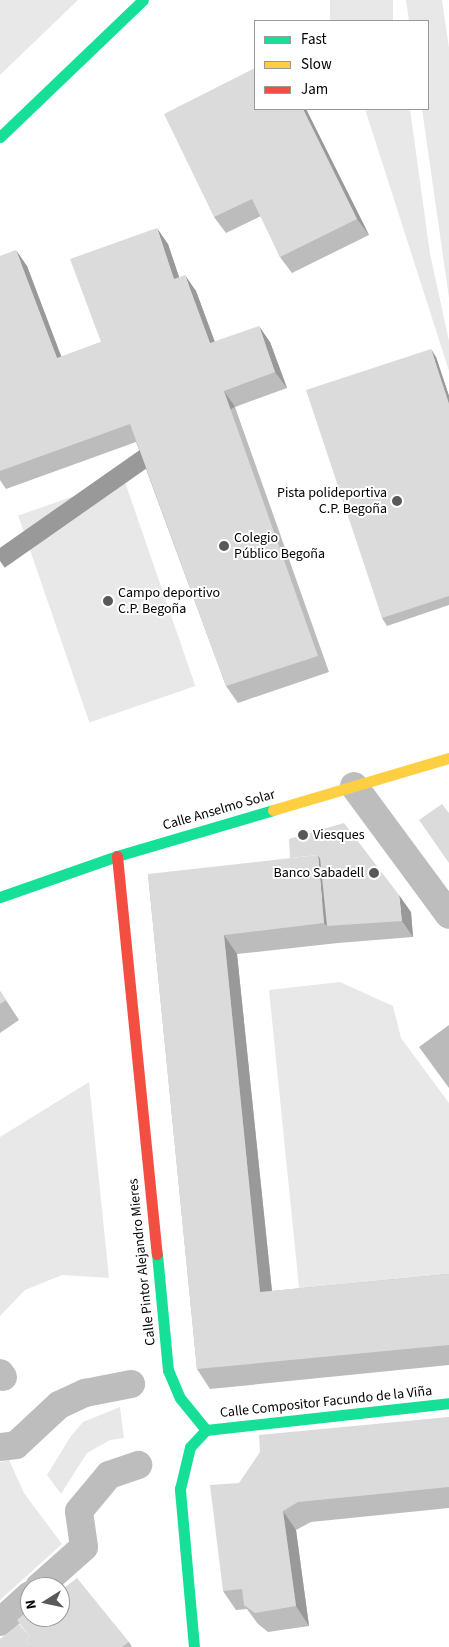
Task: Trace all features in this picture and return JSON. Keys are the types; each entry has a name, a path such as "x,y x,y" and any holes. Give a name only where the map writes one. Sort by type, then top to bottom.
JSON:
{"street":[{"path":"0,137 143,0"},
{"name":"Calle Anselmo Solar","path":"0,898 117,856 449,758"},
{"path":"354,786 449,915"},
{"name":"Calle Pintor Alejandro Mieres","path":"117,856 168,1370 180,1398 206,1430"},
{"path":"0,1447 16,1445 58,1405 84,1393 131,1384"},
{"name":"Calle Compositor Facundo de la Viña","path":"206,1430 449,1403"},
{"path":"194,1647 180,1489 190,1447 206,1430"},
{"path":"50,1577 84,1547 79,1511 109,1475 138,1465"},
{"path":"0,1622 20,1604"}],"shaded area":[{"path":"0,0 78,0 0,75"},
{"path":"330,0 393,0 393,20 330,20"},
{"path":"406,0 442,0 449,48 449,298 422,110 429,110 429,20 409,20"},
{"path":"365,110 410,110 430,254 449,341 449,371"},
{"name":"Campo deportivo C.P. Begoña","path":"124,479 195,686 89,723 18,515"},
{"path":"340,982 393,1006 401,1038 449,1103 449,1281 300,1297 269,990"},
{"path":"449,1025 449,1088 419,1047"},
{"path":"89,1082 109,1278 62,1275 25,1290 0,1316 0,1137"},
{"path":"120,1407 124,1438 110,1440 87,1453 61,1494 47,1475 71,1436 83,1422"},
{"path":"9,1460 24,1493 62,1544 25,1577 20,1577 20,1582 0,1600 0,1462"}],"building":[{"path":"254,69 254,110 303,110 357,219 280,257 252,199 214,217 164,114"},
{"path":"157,228 174,279 185,275 210,343 259,326 275,372 224,391 318,656 226,686 130,424 0,471 0,256 16,250 57,358 101,342 70,259"},
{"name":"Pista polideportiva C.P. Begoña","path":"431,349 449,404 449,596 382,618 306,390"},
{"path":"442,804 449,813 449,863 419,820"},
{"path":"344,823 399,895 402,921 327,926 320,858 318,855 290,858 289,839"},
{"path":"318,855 324,923 224,935 260,1292 449,1274 449,1345 197,1369 148,874"},
{"path":"0,992 6,1000 0,1004"},
{"path":"449,1417 449,1487 298,1502 283,1511 296,1606 255,1613 244,1605 242,1589 223,1591 210,1485 239,1483 260,1452 259,1435"},
{"path":"77,1578 129,1642 122,1647 31,1647 26,1640 30,1637 22,1627 70,1627 70,1583"},
{"path":"19,1624 30,1637 26,1640 31,1647 0,1647 0,1639"}],"traffic: fast":[{"path":"0,137 143,0"},
{"path":"0,897 117,856 273,810"},
{"path":"157,1254 168,1370 180,1398 206,1430"},
{"path":"206,1430 449,1403"},
{"path":"194,1647 180,1489 190,1447 206,1430"}],"traffic: slow":[{"path":"273,810 449,758"}],"traffic: jam":[{"path":"117,856 157,1254"}],"place":[{"name":"Pista polideportiva C.P. Begoña","path":"397,501"},
{"name":"Colegio Público Begoña","path":"224,546"},
{"name":"Campo deportivo C.P. Begoña","path":"108,601"},
{"name":"Viesques","path":"303,835"},
{"name":"Banco Sabadell","path":"374,873"}]}
